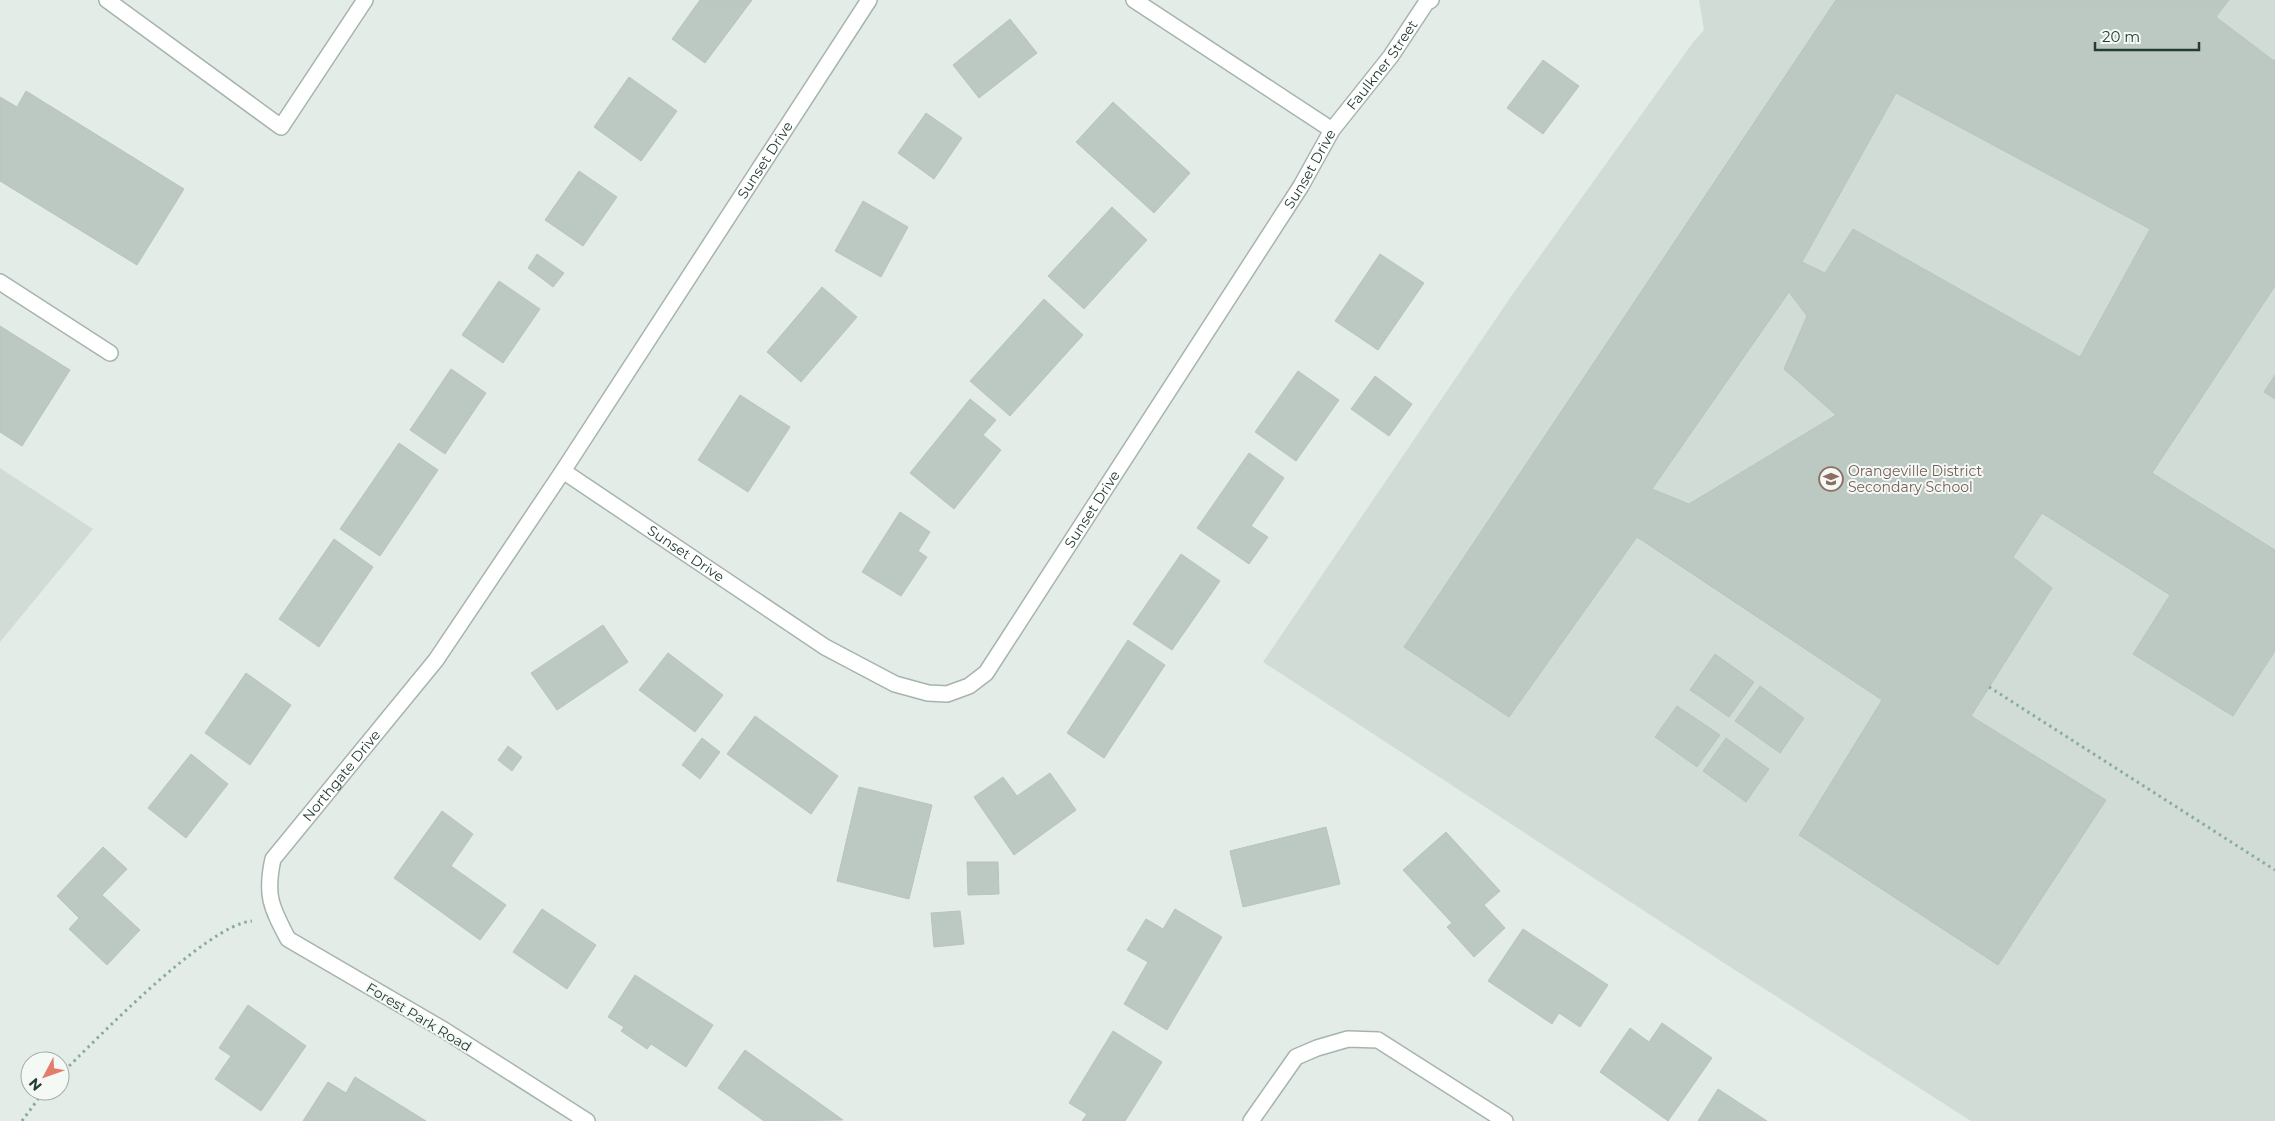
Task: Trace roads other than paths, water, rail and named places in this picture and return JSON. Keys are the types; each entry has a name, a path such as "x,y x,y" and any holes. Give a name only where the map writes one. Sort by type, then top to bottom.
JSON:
{"street":[{"path":"107,0 281,127 365,0"},
{"name":"Sunset Drive","path":"436,660 563,471 869,0"},
{"name":"Sunset Drive","path":"563,471 825,647 895,684 928,693 947,694 969,686 986,673 1300,186 1332,130 1134,0"},
{"name":"Faulkner Street","path":"1332,130 1391,56 1426,3 1431,0"},
{"path":"0,282 110,354"},
{"name":"Northgate Drive","path":"270,898 268,882 273,859 436,660"},
{"name":"Forest Park Road","path":"270,898 277,918 288,939 444,1030 587,1121"},
{"path":"1251,1121 1296,1058 1317,1048 1348,1039 1378,1040 1505,1121"}],"place":[{"name":"Orangeville District Secondary School","path":"1831,479"}]}
